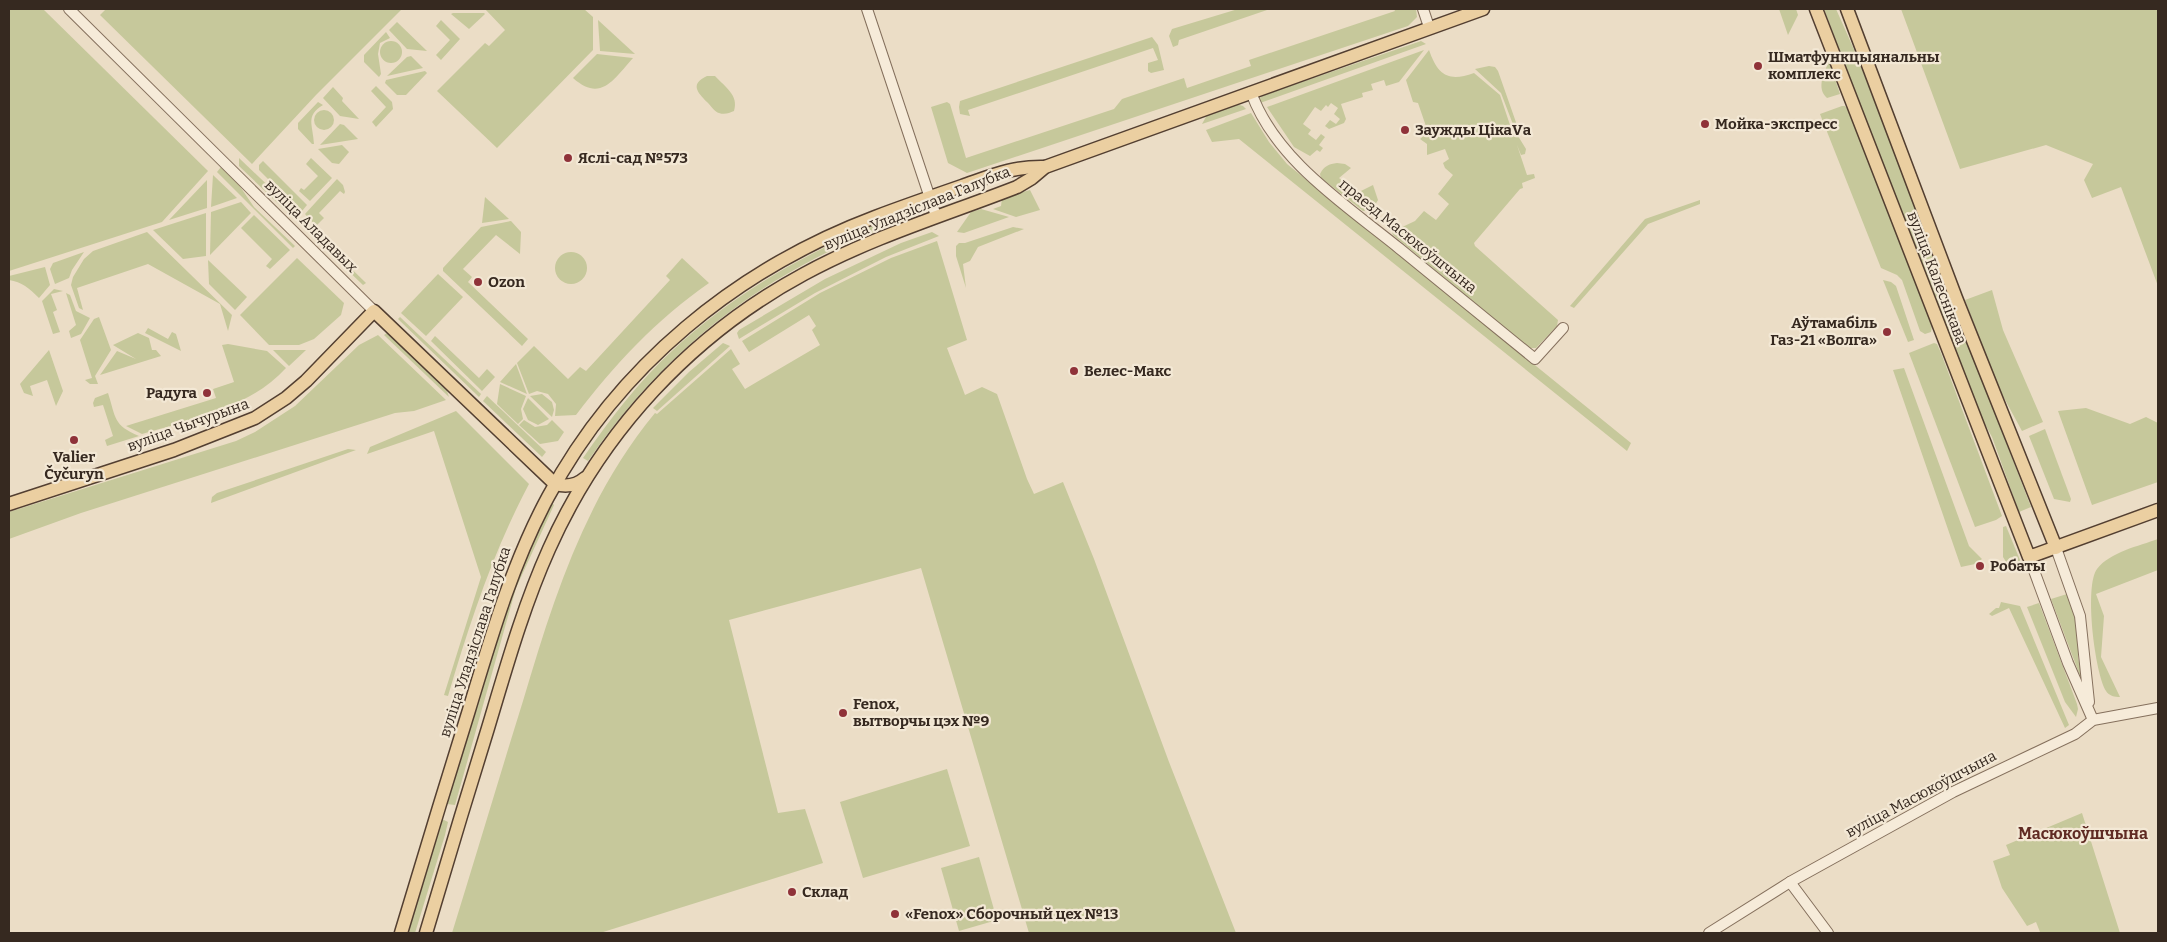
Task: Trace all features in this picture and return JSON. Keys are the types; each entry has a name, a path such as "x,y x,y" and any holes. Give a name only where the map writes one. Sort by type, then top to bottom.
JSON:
{"main road":[{"name":"вуліца Уладзіслава Галубка","path":"426,933 514,643 541,568 569,508 587,476 620,429 678,365 724,326 803,274 852,250 936,216 1016,187 1046,167 1483,9"},
{"name":"вуліца Калеснікава","path":"1816,9 1941,336 2029,557"},
{"name":"вуліца Калеснікава","path":"1848,9 1960,307 2056,548"},
{"name":"вуліца Уладзіслава Галубка","path":"401,933 491,635 509,582 528,537 569,462 605,412 635,375 668,342 710,307 750,280 804,248 851,226 1011,168 1046,167"},
{"name":"вуліца Аладавых","path":"374,311 539,467 559,483"},
{"name":"вуліца Чычурына","path":"9,504 174,450 255,418 286,398 306,381 374,311"},
{"path":"539,467 555,468 569,462"},
{"path":"559,483 580,483 587,476"},
{"path":"559,483 569,500 569,508"},
{"path":"2029,557 2158,510"}],"street":[{"name":"вуліца Аладавых","path":"69,9 374,311"},
{"path":"867,9 936,216"},
{"path":"1424,9 1430,27"},
{"name":"праезд Масюкоўшчына","path":"1251,92 1260,114 1271,132 1306,171 1535,359 1563,328"},
{"name":"вуліца Калеснікава","path":"2056,548 2080,616 2092,715"},
{"name":"вуліца Калеснікава","path":"2029,557 2068,663 2092,715"},
{"name":"вуліца Масюкоўшчына","path":"1709,933 1790,882 1953,792 2074,734 2092,715 2158,708"},
{"path":"1790,882 1828,933"}],"green space":[{"path":"9,9 43,9 208,171 162,222 9,271"},
{"path":"106,9 402,9 316,95 252,164 100,15"},
{"path":"485,9 584,9 593,17 593,50 497,148 437,91 485,43 489,46 505,30"},
{"path":"1238,9 1270,9 1179,40 1178,45 1173,47 1169,36 1172,29"},
{"path":"1394,9 1416,9 1417,17 1408,26 967,173 948,163 931,107 947,102 950,104 966,158 1114,109 1122,99 1184,78 1187,88 1251,66 1249,60 1395,11"},
{"path":"1779,9 1796,9 1798,15 1788,35"},
{"path":"1824,9 1836,9 1856,54 2031,507 2019,512 1992,437 1973,402"},
{"path":"1901,9 2158,9 2158,286 2121,187 2092,198 2084,180 2093,164 2046,145 1960,169"},
{"path":"451,14 485,14 469,29"},
{"path":"441,20 460,39 441,60 436,55 450,40 436,26"},
{"path":"598,20 635,54 600,51"},
{"path":"397,22 427,51 407,49 389,30"},
{"path":"386,32 390,38 380,43 378,54 381,74 379,77 364,62 364,55"},
{"path":"1152,37 1158,45 1164,70 1151,73 1148,71 1148,63 1158,60 1153,48 968,110 970,116 960,114 960,101"},
{"path":"391,41 399,44 402,52 399,60 391,63 383,60 380,52 383,44"},
{"path":"1421,41 1426,44 1260,103 1260,98 1264,95"},
{"path":"1424,50 1399,82 1386,86 1384,80 1371,84 1373,90 1362,93 1363,97 1341,104 1346,119 1344,123 1329,129 1325,126 1330,120 1336,124 1340,119 1334,114 1338,108 1331,103 1328,107 1326,105 1321,111 1315,107 1303,124 1311,130 1308,134 1316,140 1321,134 1325,137 1319,145 1323,148 1320,152 1317,150 1310,156 1294,147 1267,107"},
{"path":"1429,50 1436,66 1446,75 1458,77 1474,73 1500,95 1514,137 1518,136 1526,149 1525,154 1521,155 1517,145 1527,175 1534,174 1535,178 1522,183 1523,188 1520,189 1474,243 1475,246 1558,320 1557,326 1536,348 1529,348 1393,235 1392,232 1395,228 1398,229 1415,221 1424,211 1436,220 1449,204 1438,194 1453,175 1445,168 1443,163 1449,159 1445,149 1427,155 1427,144 1420,139 1428,132 1418,103 1413,102 1406,80"},
{"path":"597,54 633,58 613,80 599,88 592,88 583,85 573,78"},
{"path":"411,56 423,68 387,76 407,57"},
{"path":"1829,61 1840,94 1827,98 1821,85"},
{"path":"1489,66 1495,67 1498,71 1518,128 1514,127 1501,93 1475,69"},
{"path":"425,71 427,73 406,95 397,95 385,83 386,80"},
{"path":"707,76 715,76 730,92 735,100 734,111 721,114 713,109 700,95 697,88 698,82"},
{"path":"376,86 392,102 393,109 376,127 372,122 386,107 371,91"},
{"path":"333,87 343,98 342,101 359,119 340,116 323,98"},
{"path":"318,102 323,105 317,109 312,117 314,144 312,144 298,129 298,123"},
{"path":"1236,104 1246,109 1202,124 1207,115"},
{"path":"1845,106 1851,114 1932,326 1931,332 1925,334 1920,331 1902,280 1897,275 1881,268 1820,114"},
{"path":"324,110 331,113 334,120 331,127 324,130 317,127 314,120 317,113"},
{"path":"1251,113 1269,142 1287,164 1631,443 1627,451 1239,139 1212,142 1206,130"},
{"path":"340,124 344,125 358,139 320,145"},
{"path":"342,145 349,152 339,164 332,163 318,149"},
{"path":"239,158 298,214 293,218 239,166"},
{"path":"311,158 332,178 310,201 299,191 301,188 304,190 318,176 306,164"},
{"path":"263,161 307,205 302,211 259,170 259,165"},
{"path":"1337,163 1345,164 1351,168 1339,178 1357,193 1373,185 1378,200 1372,210 1363,211 1321,178 1320,174 1325,167"},
{"path":"221,167 239,185 254,207 295,246 293,248 217,172"},
{"path":"213,175 237,198 211,207"},
{"path":"337,179 343,185 345,192 344,194 340,191 319,213 324,218 316,226 305,214"},
{"path":"207,180 207,208 169,220"},
{"path":"1030,190 1040,210 1016,217 993,209 1001,206 1002,198"},
{"path":"485,197 509,219 482,223"},
{"path":"1700,200 1700,204 1648,224 1574,308 1570,306 1645,219"},
{"path":"241,202 251,213 210,255 211,212"},
{"path":"981,209 1009,217 964,233 957,232 971,212"},
{"path":"917,210 921,212 912,218 836,248 780,278 747,299 688,346 661,372 611,429 588,461 583,458 614,415 648,375 699,327 727,306 787,267 819,250 851,235"},
{"path":"206,213 206,256 183,259 153,230"},
{"path":"254,215 290,250 270,269 266,266 272,259 241,228"},
{"path":"511,221 521,232 520,254 496,235 463,269 472,277 468,282 528,339 522,346 443,271 443,268 481,227"},
{"path":"1013,227 1024,229 978,247 970,261 963,264 966,288 956,256 956,246 959,243 965,243"},
{"path":"147,232 232,315 228,331 220,304 148,264 77,288 83,310 79,308 71,285 73,277 84,259 93,251"},
{"path":"932,232 939,236 886,257 815,293 739,339 737,333 739,330 825,279 901,243"},
{"path":"319,237 366,283 363,285 316,240"},
{"path":"937,241 967,340 947,348 965,395 982,387 997,394 1034,494 1063,482 1236,933 1029,933 921,568 729,620 778,813 805,809 823,863 600,933 452,933 535,662 560,587 574,550 591,514 609,479 631,446 655,413 657,414 731,349 740,364 732,369 745,389 820,345 812,330 816,326 809,315 749,352 742,341 820,293 891,258"},
{"path":"84,252 69,278 55,284 50,269 53,263"},
{"path":"571,252 582,257 587,268 582,279 571,284 560,279 555,268 560,257"},
{"path":"297,258 344,303 341,315 314,339 299,345 269,345 240,315"},
{"path":"682,258 709,283 671,312 637,344 576,415 555,416 556,404 548,394 537,391 529,394 517,363 534,346 568,379 580,367 586,371 670,280 666,276"},
{"path":"208,260 247,297 235,310 209,284"},
{"path":"45,267 50,285 39,298 25,286 9,280 9,276"},
{"path":"438,274 463,297 426,336 401,313"},
{"path":"1883,280 1891,282 1896,286 1914,340 1908,342"},
{"path":"54,289 63,291 51,294 57,310 53,312 60,332 53,334 42,301"},
{"path":"1992,290 2003,330 2043,422 2022,431 1997,385 1965,300"},
{"path":"66,293 70,295 76,311 90,318 81,334 71,338 69,331 76,325"},
{"path":"99,317 111,350 95,376 98,384 90,384 85,380 92,378 80,340 94,319"},
{"path":"400,317 481,394 479,397 398,319"},
{"path":"148,328 168,339 172,332 176,334 181,351 145,333"},
{"path":"138,333 149,338 152,350 156,350 161,356 100,375 117,351 136,359 113,345"},
{"path":"387,333 447,391 449,397 384,335"},
{"path":"378,335 446,400 414,411 395,413 81,513 9,539 9,512 236,441 255,432 295,406 359,345"},
{"path":"435,336 479,378 487,369 495,377 482,391 431,341"},
{"path":"723,343 730,346 657,411 653,408 689,372"},
{"path":"1934,343 1937,344 1941,353 2002,516 1975,527 1909,353"},
{"path":"228,344 267,351 286,368 256,393 200,417 142,434 126,426 216,398 213,389 234,382 222,345"},
{"path":"49,350 63,391 56,406 47,380 30,386 33,396 24,393 20,384"},
{"path":"273,350 306,350 289,366"},
{"path":"516,364 527,394 500,382"},
{"path":"1904,368 1969,546 1982,559 1975,564 1961,567 1893,370"},
{"path":"500,384 526,396 521,409 523,419 518,424 497,404"},
{"path":"108,393 117,420 124,428 139,436 107,446 105,440 113,436 103,405 94,407 93,403 95,398"},
{"path":"542,394 552,402 554,410 552,417 530,396"},
{"path":"487,396 546,452 542,457 483,401"},
{"path":"528,398 549,419 538,425 528,420 523,409"},
{"path":"2086,408 2130,424 2146,417 2158,423 2158,482 2092,505 2058,411"},
{"path":"456,411 529,484 493,561 448,696 444,695 481,577 434,431 367,454 370,447"},
{"path":"524,420 535,427 547,425 552,420 564,432 558,441 540,444 519,425"},
{"path":"2045,429 2071,499 2070,502 2054,499 2029,436"},
{"path":"348,449 356,450 211,503 212,497 217,493"},
{"path":"552,503 554,505 516,588 455,805 447,804 506,613 535,539"},
{"path":"2006,526 2020,560 2020,565 2013,573 2003,557 2003,527"},
{"path":"2158,539 2158,570 2096,594 2104,616 2101,657 2120,697 2112,696 2106,691 2102,681 2095,649 2091,610 2093,578 2097,569 2109,558 2125,550"},
{"path":"2067,594 2078,626 2078,658 2085,689 2051,599"},
{"path":"2001,602 2020,606 2069,725 2065,728 2009,608 1992,616 1989,614 1996,608 1999,608"},
{"path":"2039,603 2077,704 2076,717 2065,702 2027,607"},
{"path":"947,769 970,846 863,878 840,802"},
{"path":"2082,813 2120,933 2038,933 2040,932 2036,922 2027,926 2002,888 1993,861 2010,855 2006,845"},
{"path":"442,819 448,822 445,835 415,933 408,933"},
{"path":"979,857 997,920 959,931 941,868"}],"place":[{"name":"Шматфункцыянальны комплекс","path":"1758,66"},
{"name":"Мойка-экспресс","path":"1705,124"},
{"name":"Заужды ЦікаVа","path":"1405,130"},
{"name":"Яслі-сад №573","path":"568,158"},
{"name":"Ozon","path":"478,282"},
{"name":"Аўтамабіль Газ-21 «Волга»","path":"1887,332"},
{"name":"Велес-Макс","path":"1074,371"},
{"name":"Радуга","path":"207,393"},
{"name":"Valier Čyčuryn","path":"74,440"},
{"name":"Робаты","path":"1980,566"},
{"name":"Fenox, вытворчы цэх №9","path":"843,713"},
{"name":"Склад","path":"792,892"},
{"name":"«Fenox» Сборочный цех №13","path":"895,914"}],"district":[{"name":"Масюкоўшчына","path":"2083,833"}]}
